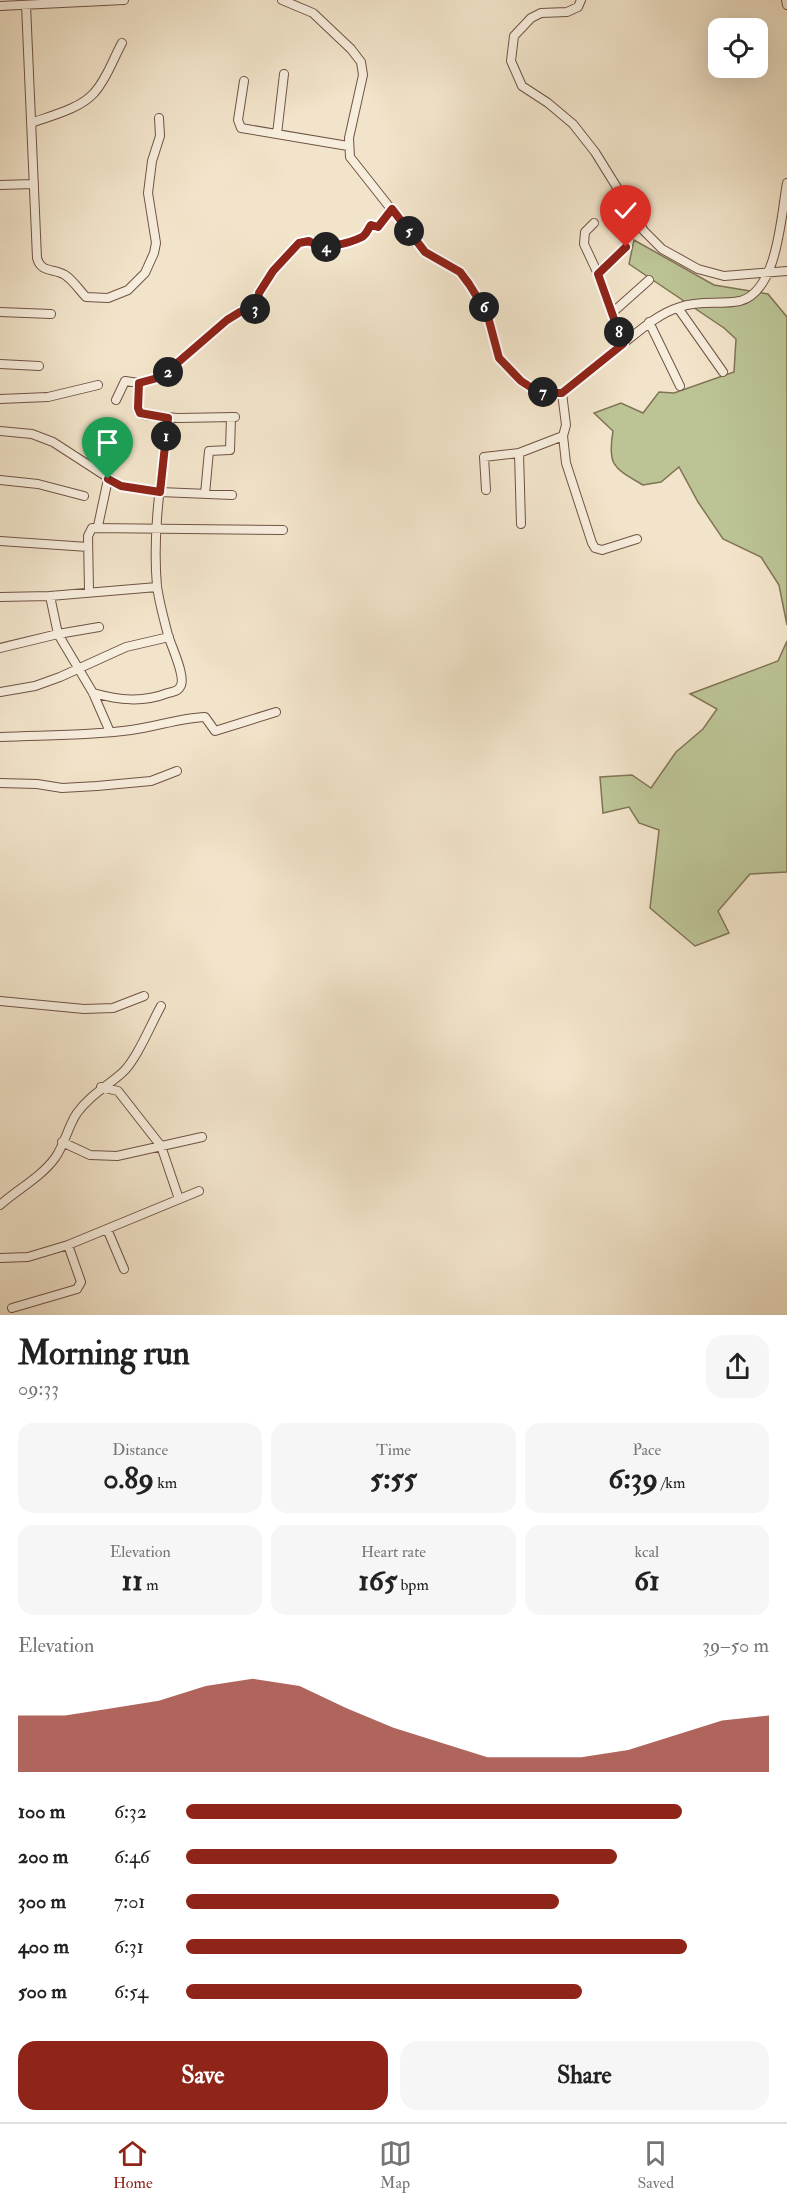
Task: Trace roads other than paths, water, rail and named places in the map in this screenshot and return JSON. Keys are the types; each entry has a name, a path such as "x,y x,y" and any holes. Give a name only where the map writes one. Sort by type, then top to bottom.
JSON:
{"street":[{"path":"0,6 124,0"},
{"path":"282,0 313,13 351,49 361,62 363,75 348,146 350,157 425,252 460,272 487,313 499,358 521,381 535,390 562,393 649,322 678,308 707,302 741,301 747,297 762,284 776,249 787,183"},
{"path":"581,0 578,7 567,12 541,14 531,18 514,36 511,61 522,86 548,103 573,124 596,152 644,231 662,249 698,269 724,276 787,271"},
{"path":"786,0 787,5"},
{"path":"26,5 37,258 39,265 44,269 65,275 86,297 108,298 128,290 145,273 154,254 156,243 148,193 152,161 159,145 159,118"},
{"path":"31,123 78,105 94,94 104,80 122,44"},
{"path":"277,134 284,74"},
{"path":"244,81 239,126 241,128 348,146"},
{"path":"0,185 34,184"},
{"path":"116,400 122,383 129,381 139,383 161,377 227,320 240,312 257,308 259,293 273,271 299,243 309,241 315,245 327,247 363,236 371,225 378,227 392,209"},
{"path":"594,223 585,232 583,239 623,344"},
{"path":"598,274 626,247"},
{"path":"612,313 650,280"},
{"path":"678,308 723,372"},
{"path":"0,312 51,314"},
{"path":"649,322 680,387"},
{"path":"0,364 39,366"},
{"path":"139,383 138,408 140,413 168,418 233,417 230,450 209,451 205,494"},
{"path":"0,399 48,398 98,385"},
{"path":"562,393 566,425 563,436 572,484 595,548 602,550 637,539"},
{"path":"93,693 134,701 158,697 178,689 182,681 157,587 157,529 168,418"},
{"path":"0,431 32,435 53,442 121,486 160,492 232,495"},
{"path":"486,490 484,457 519,453 563,436"},
{"path":"519,453 521,524"},
{"path":"98,526 108,479"},
{"path":"0,480 38,484 84,496"},
{"path":"89,591 88,532 98,526 283,530"},
{"path":"0,541 88,547"},
{"path":"0,597 50,596 157,587"},
{"path":"50,596 58,634 93,693 110,732"},
{"path":"0,648 99,627"},
{"path":"0,692 35,686 78,670 126,647 169,637"},
{"path":"0,737 75,736 132,730 186,718 205,717 215,731 276,712"},
{"path":"0,783 37,784 62,788 97,786 151,781 177,771"},
{"path":"0,1001 84,1010 113,1008 144,996"},
{"path":"0,1205 37,1176 56,1157 78,1112 101,1087 123,1072 138,1051 161,1006"},
{"path":"101,1087 118,1091 161,1146 179,1199"},
{"path":"62,1142 90,1155 117,1156 202,1137"},
{"path":"0,1258 28,1257 68,1245 199,1191"},
{"path":"106,1230 124,1269"},
{"path":"12,1308 78,1289 81,1282 68,1245"}]}
